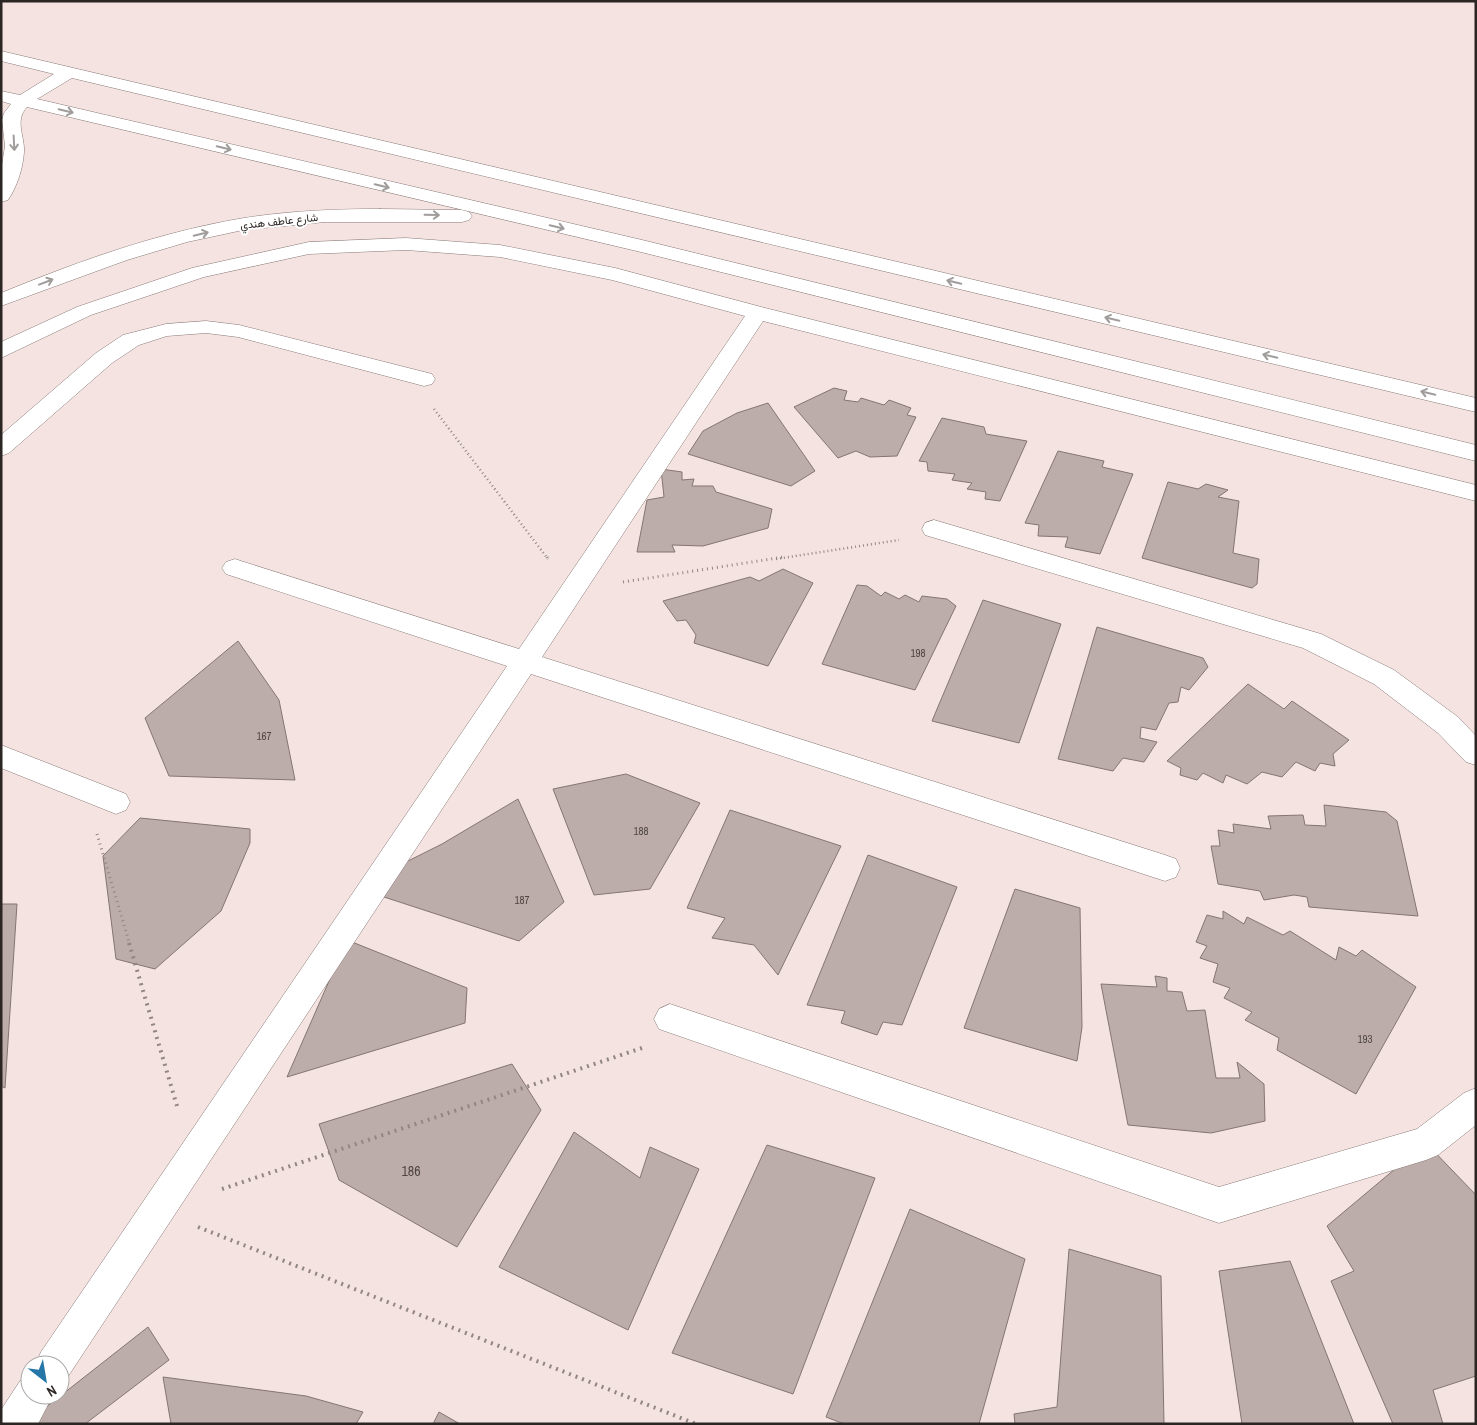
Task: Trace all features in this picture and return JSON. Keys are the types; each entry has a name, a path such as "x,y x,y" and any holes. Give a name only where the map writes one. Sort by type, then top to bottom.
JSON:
{"street":[{"path":"1,56 1476,405"},
{"path":"1,196 9,178 14,158 14,140 10,121 14,111 23,101 70,72"},
{"path":"1,96 642,246 1476,453"},
{"name":"شارع عاطف هندي","path":"1,300 96,264 148,247 243,224 338,215 516,217 529,214 544,205 553,195 554,188"},
{"path":"1,351 84,311 199,272 318,248 406,244 500,251 615,274 758,313 1476,493"},
{"path":"61,1355 758,313"},
{"path":"1,448 104,358 131,340 166,330 206,327 239,330 424,378"},
{"path":"934,529 1312,641 1384,677 1448,725 1476,754"},
{"path":"235,568 1165,868"},
{"path":"1,756 116,802"},
{"path":"684,1024 1219,1205 1426,1143 1476,1104"},
{"path":"15,1424 27,1405"}],"path":[{"path":"84,788 193,1159"},
{"path":"158,1211 684,1024"},
{"path":"158,1211 696,1424"}],"building":[{"path":"834,388 847,391 844,400 858,402 861,398 884,405 889,400 911,408 907,415 916,417 897,456 870,457 856,451 838,458 794,407"},
{"path":"768,403 815,471 791,486 688,454 703,431 737,413"},
{"path":"942,418 984,427 986,434 1027,441 1000,501 985,499 986,492 967,489 972,483 952,480 955,474 928,471 927,462 919,461"},
{"path":"1058,451 1104,461 1102,467 1133,474 1100,554 1065,547 1068,537 1038,536 1039,525 1025,523"},
{"path":"661,469 682,472 682,480 694,479 692,486 713,486 716,492 772,509 768,528 703,546 672,545 675,552 637,552 647,500 664,497"},
{"path":"1168,482 1198,489 1206,484 1228,490 1218,497 1239,501 1233,553 1259,559 1257,584 1252,588 1142,558"},
{"path":"783,569 813,583 768,666 694,643 696,635 686,620 677,621 663,601 750,577 759,581"},
{"path":"857,585 867,586 881,596 885,592 899,599 905,595 919,602 922,596 947,599 956,606 915,690 822,664"},
{"path":"983,600 1061,624 1019,743 932,721"},
{"path":"1097,627 1203,658 1208,667 1189,690 1181,687 1178,702 1169,703 1156,730 1141,727 1140,738 1157,742 1144,762 1123,758 1113,771 1058,759"},
{"path":"238,641 279,700 295,780 169,776 145,718"},
{"path":"1248,684 1284,709 1292,701 1349,740 1333,754 1335,766 1320,763 1315,771 1296,762 1282,777 1262,772 1247,784 1226,775 1223,783 1203,773 1197,780 1180,775 1181,768 1167,761"},
{"path":"626,774 700,803 650,889 594,895 553,789"},
{"path":"518,799 564,902 519,941 384,897 406,862 442,844"},
{"path":"1324,805 1386,812 1397,821 1418,916 1309,907 1307,897 1294,895 1264,900 1260,891 1218,884 1211,846 1220,846 1218,830 1234,833 1233,824 1271,829 1268,816 1303,815 1305,825 1326,826"},
{"path":"730,810 841,846 778,975 754,945 712,938 725,918 687,908"},
{"path":"140,818 250,829 250,843 221,911 155,969 116,959 103,856"},
{"path":"868,855 957,887 902,1025 883,1022 877,1035 841,1023 845,1011 807,1005"},
{"path":"1015,889 1080,908 1082,1027 1077,1061 964,1028"},
{"path":"1,904 17,904 5,1088 1,1086"},
{"path":"1223,911 1244,924 1247,917 1283,935 1290,931 1336,960 1339,947 1356,956 1362,950 1416,987 1356,1094 1277,1050 1279,1038 1245,1020 1252,1012 1224,998 1230,988 1213,982 1218,964 1200,958 1207,946 1196,942 1207,915 1223,919"},
{"path":"347,940 467,988 465,1023 287,1077"},
{"path":"1155,976 1167,978 1167,991 1182,992 1187,1011 1205,1010 1216,1078 1240,1078 1237,1062 1264,1084 1265,1121 1211,1133 1128,1125 1101,984 1157,987"},
{"path":"512,1064 541,1110 457,1247 339,1180 319,1124"},
{"path":"574,1132 640,1178 650,1147 699,1169 628,1330 499,1267"},
{"path":"1426,1143 1476,1195 1476,1376 1433,1390 1443,1424 1393,1424 1331,1281 1354,1271 1327,1226"},
{"path":"767,1145 875,1178 793,1394 672,1353"},
{"path":"910,1209 1025,1259 979,1424 844,1424 826,1417"},
{"path":"1069,1249 1161,1276 1164,1424 1015,1424 1014,1414 1057,1407"},
{"path":"1290,1261 1354,1424 1242,1424 1219,1271"},
{"path":"148,1327 169,1360 85,1424 28,1424 31,1419 49,1405 70,1405 70,1388"},
{"path":"163,1377 306,1396 363,1412 356,1424 171,1424"},
{"path":"439,1412 460,1424 433,1424"}]}
